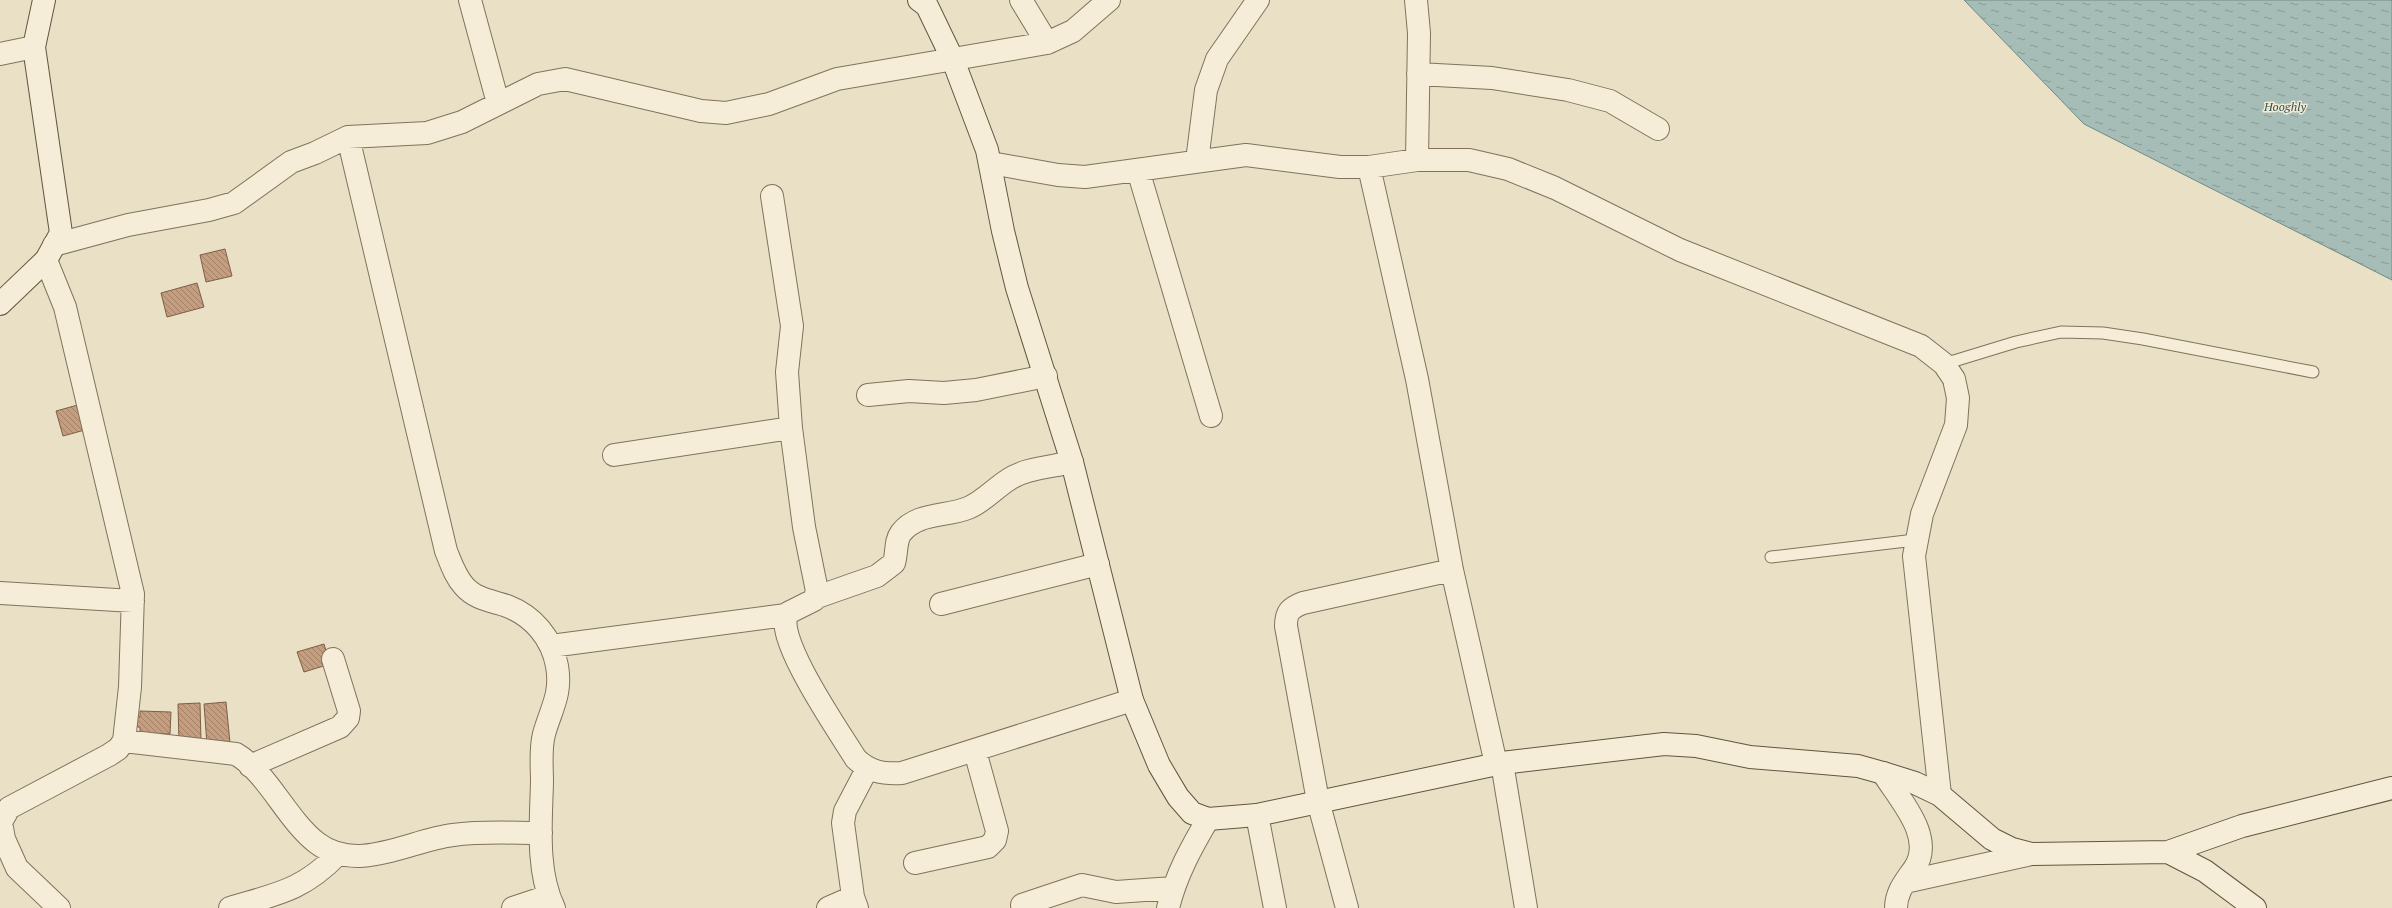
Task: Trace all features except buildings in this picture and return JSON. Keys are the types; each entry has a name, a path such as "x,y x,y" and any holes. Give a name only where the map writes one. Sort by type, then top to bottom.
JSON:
{"street":[{"path":"0,304 50,252 61,233 34,48 44,0"},
{"path":"470,0 498,103"},
{"path":"919,0 927,6 953,60 991,164 1003,231 1014,273 1072,462 1132,700 1159,765 1178,798 1192,813 1208,819 1257,815 1318,800 1499,764 1664,744 1696,746 1750,757 1858,766 1883,773 1915,783 1940,795 1992,839 2012,850 2032,854"},
{"path":"1021,0 1047,43"},
{"path":"50,252 128,225 208,210 234,203 291,162 315,153 348,137 427,133 462,122 538,84 565,79 701,111 726,113 769,104 837,79 1047,43 1073,31 1109,0"},
{"path":"1197,161 1206,90 1217,59 1258,0"},
{"path":"1416,0 1419,33 1416,160"},
{"path":"0,54 34,48"},
{"path":"1418,74 1492,78 1568,90 1610,101 1658,129"},
{"path":"348,137 445,543 452,565 465,587 481,598 508,607 528,617 543,633 551,646 558,666 557,700 544,734 541,833 545,882 551,902 513,908"},
{"path":"991,164 1058,175 1085,177 1197,161 1246,156 1318,165 1369,167 1416,160 1469,160 1508,169 1555,188 1680,250 1921,346 1934,354 1944,364 1954,379 1958,398 1956,425 1922,514 1915,540 1915,578 1940,795"},
{"path":"1369,167 1417,379 1452,570 1499,764 1526,908"},
{"path":"1138,170 1211,416"},
{"path":"772,196 792,326 787,372 791,428 801,505 817,597"},
{"path":"50,252 65,307 134,594 130,687 124,741 118,749 109,755 9,808 1,819 4,839 17,868 59,908"},
{"path":"868,395 909,391 944,393 976,390 1046,376"},
{"path":"614,455 791,428"},
{"path":"551,646 786,615 811,603 817,597 877,576 886,570 894,563 897,541 901,533 921,518 961,511 974,506 1008,479 1021,473 1072,462"},
{"path":"941,604 1098,564"},
{"path":"1347,908 1318,800 1286,626 1288,612 1292,607 1303,603 1452,570"},
{"path":"0,593 133,601"},
{"path":"786,615 788,636 804,674 856,759 867,769 883,774 902,773 1132,700"},
{"path":"250,766 340,727 346,722 349,711 333,659"},
{"path":"124,741 236,754 250,766 304,831 318,844 337,855 354,856 395,851 435,838 455,834 541,833"},
{"path":"915,863 988,847 995,840 997,831 975,751"},
{"path":"828,908 855,902 843,823 845,810 867,769"},
{"path":"1883,773 1916,826 1922,843 1920,860 1899,890 1896,908"},
{"path":"1905,882 2032,854 2168,852 2242,826 2392,788"},
{"path":"1257,815 1275,908"},
{"path":"1022,905 1082,885 1116,892 1170,898 1186,857 1208,819"},
{"path":"2168,852 2205,871 2255,908"},
{"path":"230,908 300,886 319,874 337,855"}],"lane":[{"path":"1944,364 2016,342 2061,332 2103,333 2143,339 2314,372"},
{"path":"1771,557 1915,540"}],"water":[{"name":"Hooghly","path":"1964,0 2392,0 2392,280 2084,124"}]}
